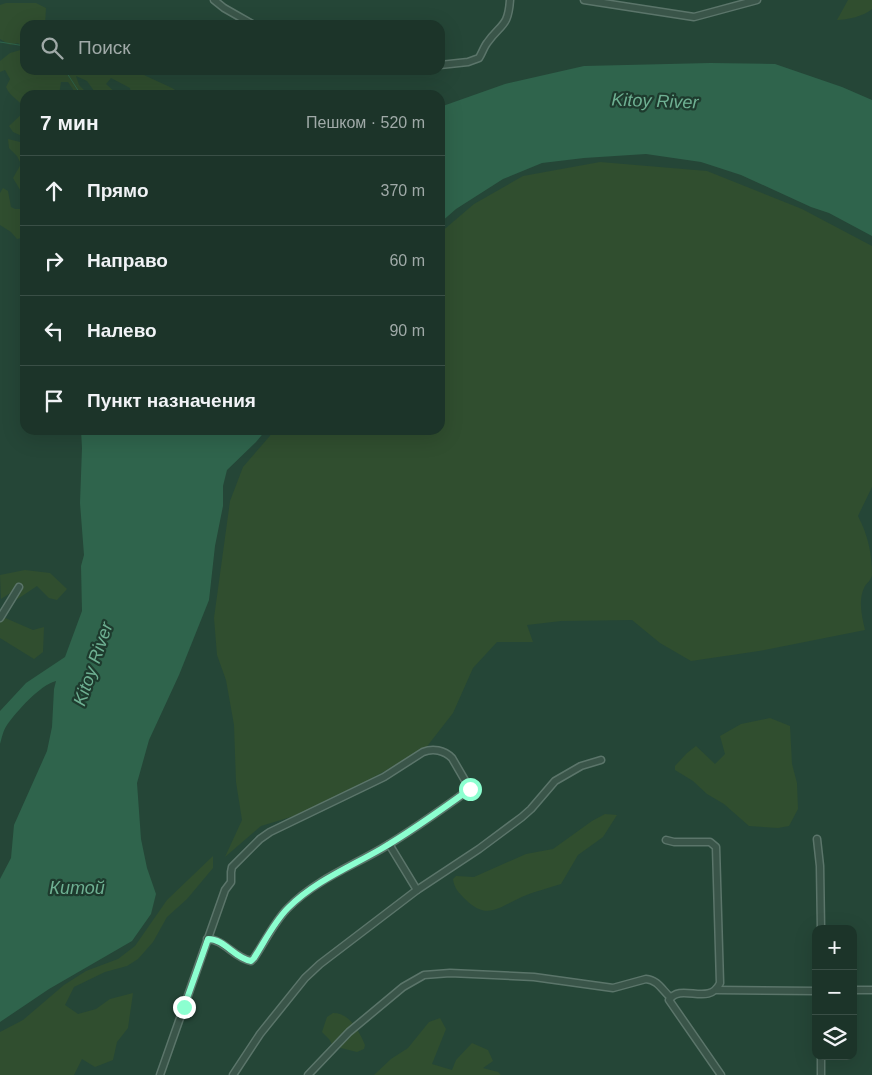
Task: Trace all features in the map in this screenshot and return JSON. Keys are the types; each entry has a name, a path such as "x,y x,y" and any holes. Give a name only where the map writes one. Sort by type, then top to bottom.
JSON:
{"street":[{"path":"214,0 245,20"},
{"path":"445,64 468,62 479,58 488,42 504,25 509,13 510,0"},
{"path":"584,0 694,17 758,0"},
{"path":"0,618 18,588"},
{"path":"160,1075 225,890 231,882 232,867 260,839 285,823 307,815 384,777 429,749 448,754 452,758 470,789 428,820 341,870 304,894 282,915 251,961 242,958 220,942 208,939"},
{"path":"233,1075 257,1038 306,978 320,964 417,890 479,849 522,817 555,781 581,766 601,760"},
{"path":"817,839 820,866 821,925"},
{"path":"666,840 674,842 710,842 716,847 720,920 720,983 717,990"},
{"path":"389,844 417,890"},
{"path":"308,1075 349,1032 403,987 424,976 450,973 534,977 613,988 651,979 659,984 670,997 671,1004 721,1075"},
{"path":"670,997 677,993 710,994 717,990 812,991"},
{"path":"857,990 872,990"},
{"path":"820,1060 821,1075"}],"shaded area":[{"path":"848,0 872,0 872,9 865,14 837,20"},
{"path":"6,3 36,3 46,8 45,20 20,20 20,45 18,43 10,45 0,39 0,5"},
{"path":"20,50 20,75 144,75 175,90 130,90 130,88 111,78 106,84 113,90 93,90 87,81 76,76 79,85 84,90 74,90 68,82 61,82 60,90 20,90 20,103 6,87 10,79 5,70 0,72 0,61 10,53"},
{"path":"20,116 20,135 13,132 9,126"},
{"path":"8,139 20,142 20,162 9,148"},
{"path":"600,162 707,171 802,209 872,246 872,487 858,516 867,537 872,567 872,575 864,588 861,598 865,630 759,651 691,661 660,643 632,620 561,621 527,625 533,642 497,642 473,668 453,713 425,749 314,810 261,826 225,857 242,820 236,782 234,725 226,680 217,655 214,618 230,501 243,467 271,435 445,435 445,229 474,204 523,176"},
{"path":"20,166 20,190 13,178"},
{"path":"3,188 8,191 11,207 20,209 20,238 17,239 11,232 0,225 0,193"},
{"path":"25,570 50,573 67,589 57,600 49,598 37,586 16,600 15,590 1,599 0,575"},
{"path":"0,617 33,630 44,627 43,652 34,659 0,638"},
{"path":"770,718 790,726 792,764 797,783 798,809 789,826 778,828 749,826 724,804 675,770 675,766 696,746 715,764 725,754 720,736 741,724"},
{"path":"605,814 617,815 603,837 578,855 561,884 529,894 494,910 487,911 473,906 456,888 453,879 456,876 474,877 526,854 553,849"},
{"path":"213,856 213,868 187,899 167,917 153,942 138,959 127,966 105,972 74,987 65,1005 78,1014 96,1009 110,999 133,993 128,1028 117,1042 113,1060 95,1067 82,1059 74,1075 0,1075 0,1032 23,1020 64,985 86,971 118,959 135,946 167,900"},
{"path":"333,1013 349,1019 360,1034 365,1045 364,1049 357,1052 333,1046 322,1032 327,1017"},
{"path":"440,1018 446,1029 432,1064 452,1070 456,1060 472,1043 488,1050 493,1061 483,1068 498,1072 501,1075 374,1075 391,1059 408,1048 429,1022"}],"water":[{"name":"Kitoy River","path":"710,63 775,64 842,87 872,100 872,236 829,213 811,207 741,175 701,162 646,154 542,163 503,179 456,209 445,219 445,105 505,84 584,66"},
{"name":"Китой","path":"81,435 262,435 227,470 223,486 223,506 215,546 209,600 179,675 149,740 137,783 141,839 147,868 156,894 151,914 132,941 49,989 0,1022 0,879 11,858 14,825 47,751 52,727 56,681 50,683 29,699 6,727 0,744 0,711 26,683 65,657 82,611 81,566 84,555 80,503"}],"waterway":[{"path":"0,42 20,45"},
{"path":"68,75 78,90"}],"route":[{"path":"184,1007 208,939 220,942 242,958 251,961 282,915 304,894 341,870 383,848 428,820 470,789"}]}
